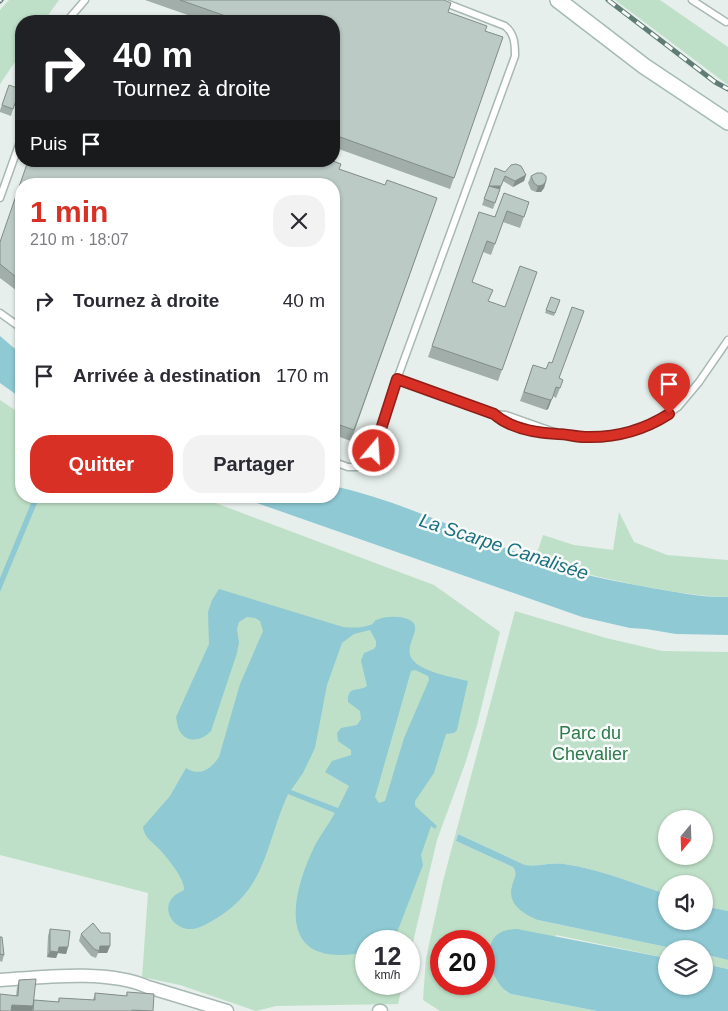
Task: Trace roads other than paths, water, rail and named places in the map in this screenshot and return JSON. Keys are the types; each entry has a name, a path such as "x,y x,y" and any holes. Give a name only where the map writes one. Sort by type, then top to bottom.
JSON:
{"street":[{"path":"558,0 644,66 728,122"},
{"path":"0,980 94,976 138,983 227,1011"}],"lane":[{"path":"72,15 85,0"},
{"path":"340,464 348,467 358,467 366,463 374,451 397,379 515,56 514,41 506,26 438,0"},
{"path":"692,0 726,22"},
{"path":"0,198 15,156"},
{"path":"0,313 15,324"},
{"path":"397,379 494,414 506,415 560,434 583,438 606,437 633,431 659,420 678,407 699,382 728,340"}],"water":[{"path":"0,336 15,349 15,394 0,383"},
{"path":"340,488 410,510 534,559 563,568 652,588 700,596 728,597 728,635 676,634 630,628 582,617 257,503 340,503"},
{"path":"31,503 37,503 0,592 0,578"},
{"path":"219,589 343,627 367,626 381,618 399,617 414,623 415,628 410,653 416,664 429,671 468,681 457,730 454,733 446,734 434,773 415,801 415,806 437,826 435,829 431,826 421,855 423,865 398,930 355,930 355,953 337,955 317,951 304,941 297,926 296,908 299,888 306,866 315,845 335,813 288,794 262,866 243,896 229,909 207,924 196,928 181,927 171,918 168,909 169,904 174,896 184,890 184,885 175,868 147,837 143,827 170,796 186,768 191,771 200,772 209,768 219,757 240,684 263,631 260,621 255,618 247,617 239,622 237,629 239,642 237,653 211,731 199,739 190,739 179,730 176,717 209,644 208,612 212,600","holes":["370,630 376,641 374,649 364,653 361,661 367,686 351,691 348,697 348,702 360,711 361,719 357,725 341,728 337,733 338,741 351,750 351,755 332,761 325,772 349,786 338,808 291,790 303,773 315,748 327,685 342,643 354,634","415,670 428,676 429,680 404,738 385,801 379,803 375,797 411,671"]},
{"path":"458,834 525,865 559,864 577,866 658,891 658,930 713,930 713,908 728,911 728,960 713,956 713,940 658,940 658,945 533,918 522,912 514,904 511,893 515,874 513,867 456,841"},
{"path":"517,929 658,956 658,995 713,995 713,966 728,969 728,1011 597,1011 511,994 505,990 495,977 495,938 498,934"}],"railway":[{"path":"608,0 715,82 728,89"}],"water label":[{"name":"La Scarpe Canalisée","path":"504,546"}],"park label":[{"name":"Parc du Chevalier","path":"590,743"}]}
